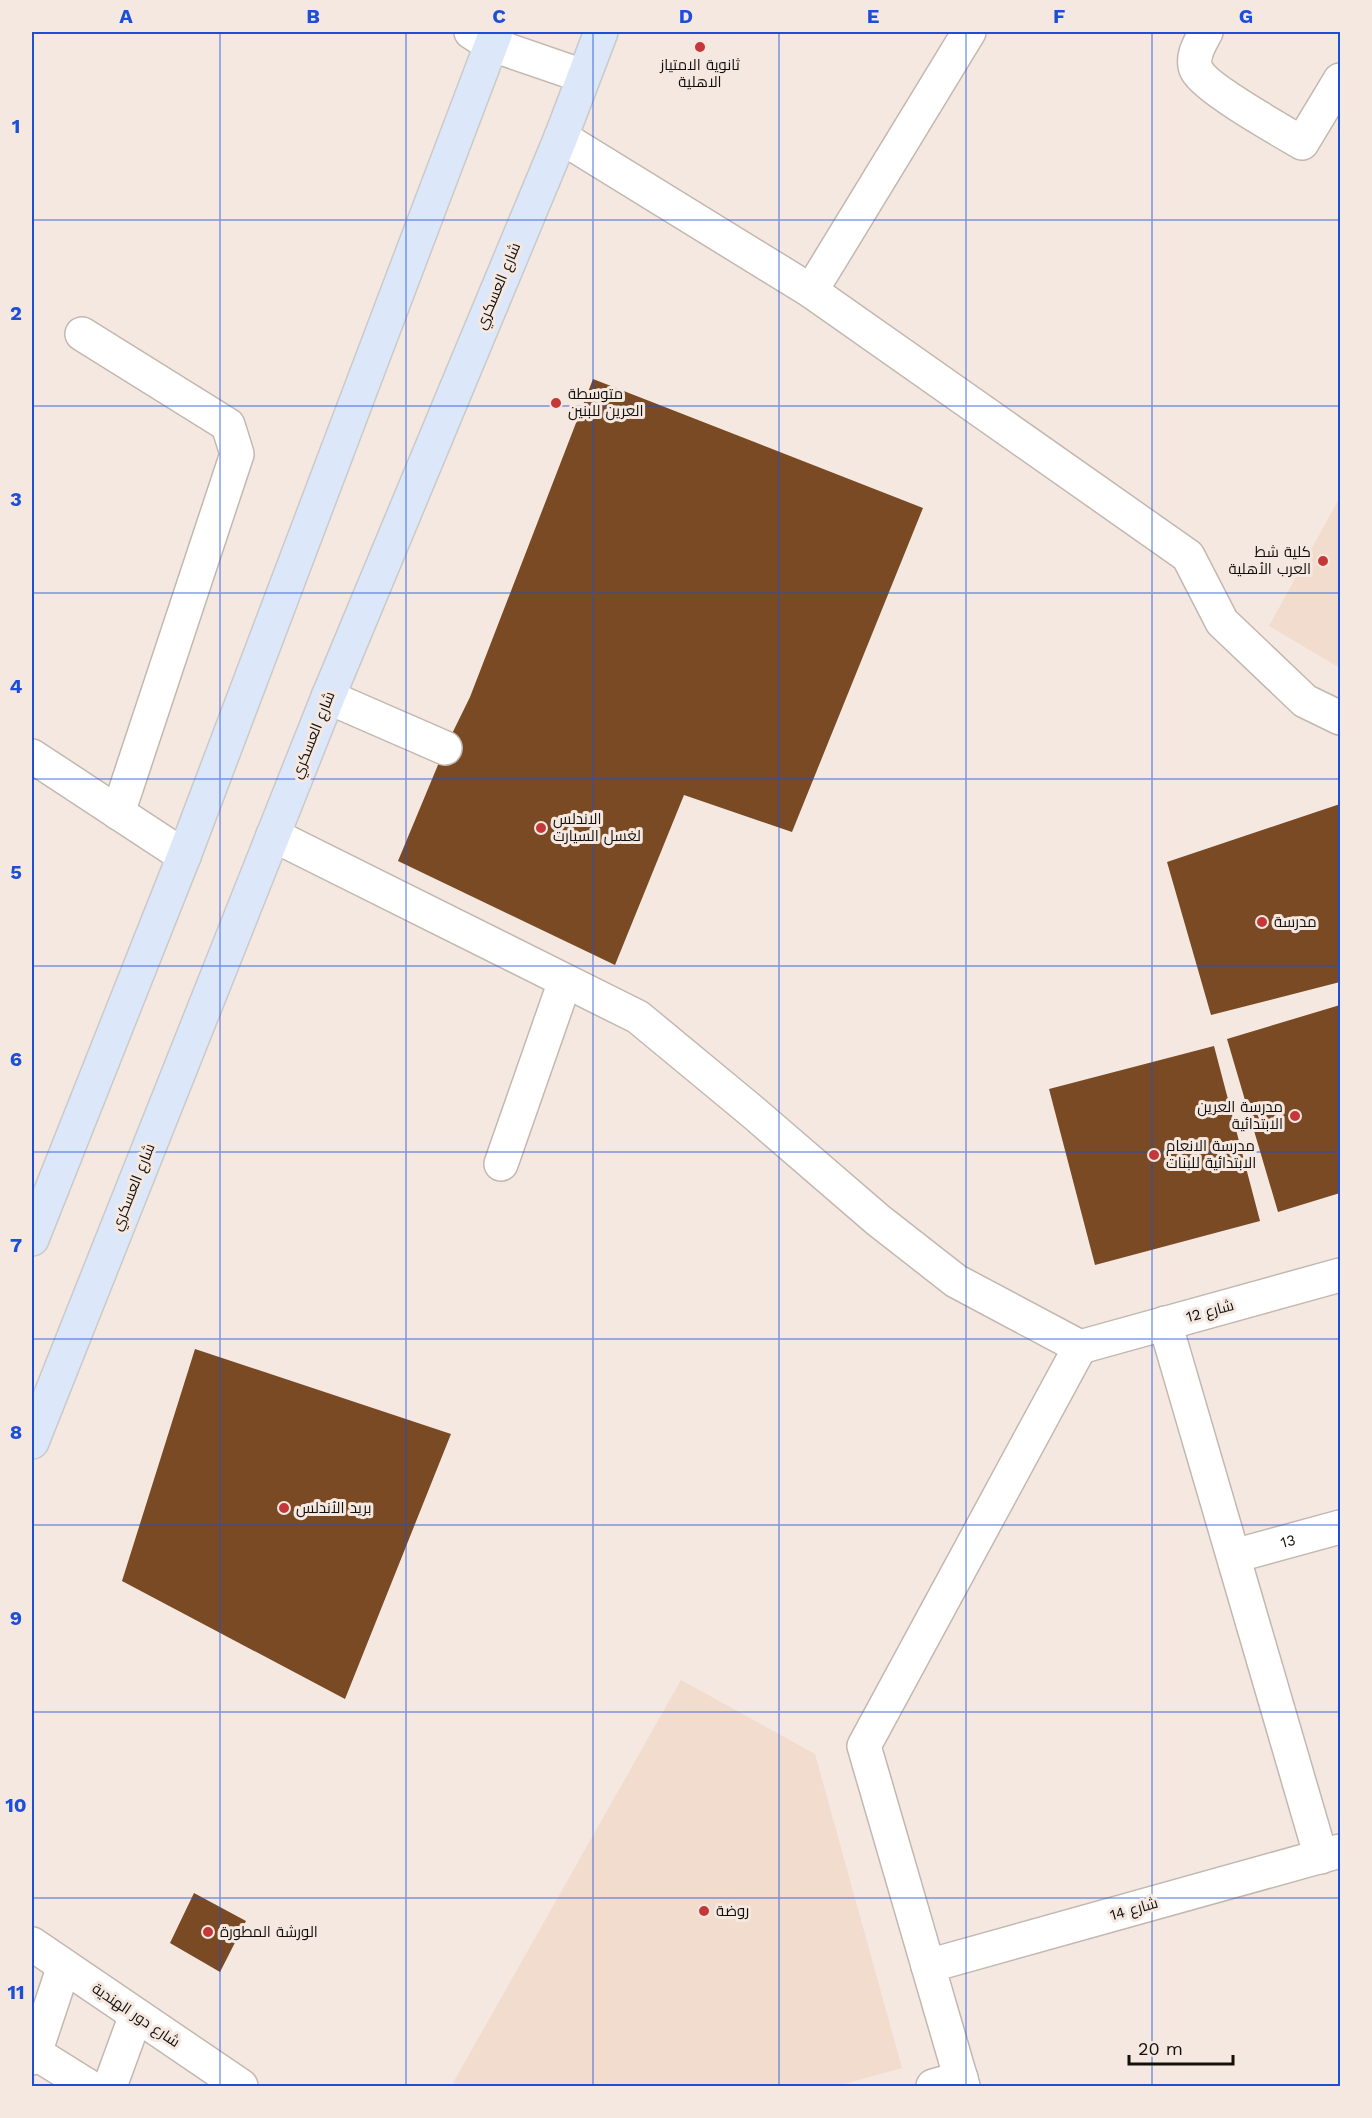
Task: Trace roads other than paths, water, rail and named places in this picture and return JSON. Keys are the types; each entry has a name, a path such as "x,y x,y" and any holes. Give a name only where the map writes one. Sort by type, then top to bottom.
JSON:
{"main road":[{"name":"شارع العسكري","path":"32,1442 328,697 561,137 601,32"},
{"path":"32,1239 184,856 486,36"}],"street":[{"path":"811,291 969,32"},
{"path":"1206,32 1195,52 1196,70 1209,84 1302,143 1341,80"},
{"path":"486,36 583,76"},
{"path":"561,137 811,291 1188,556 1222,622 1305,701 1341,718"},
{"path":"82,334 228,425 237,454 118,813"},
{"path":"328,697 445,748"},
{"path":"32,756 184,856"},
{"path":"273,835 638,1017 878,1220 956,1281 1080,1347 864,1746 928,1966 952,2084"},
{"path":"501,1164 565,981"},
{"name":"شارع 12","path":"1080,1347 1341,1275"},
{"path":"1165,1323 1234,1556 1331,1854"},
{"name":"13","path":"1234,1556 1341,1527"},
{"name":"شارع 14","path":"928,1966 1331,1854"},
{"name":"شارع دور الهندية","path":"32,1944 241,2086"},
{"path":"61,2073 64,1966"},
{"path":"61,2073 136,2015"}],"place":[{"name":"ثانوية الامتياز الاهلية","path":"700,47"},
{"name":"متوسطة العرين للبنين","path":"556,403"},
{"name":"كلية شط العرب الأهلية","path":"1323,561"},
{"name":"الاندلس لغسل السيارت","path":"541,828"},
{"name":"مدرسة","path":"1262,922"},
{"name":"مدرسة العرين الابتدائية","path":"1295,1116"},
{"name":"مدرسة الانعام الابتدائية للبنات","path":"1154,1155"},
{"name":"بريد الأندلس","path":"284,1508"},
{"name":"روضة","path":"704,1911"},
{"name":"الورشة المطورة","path":"208,1932"}]}
